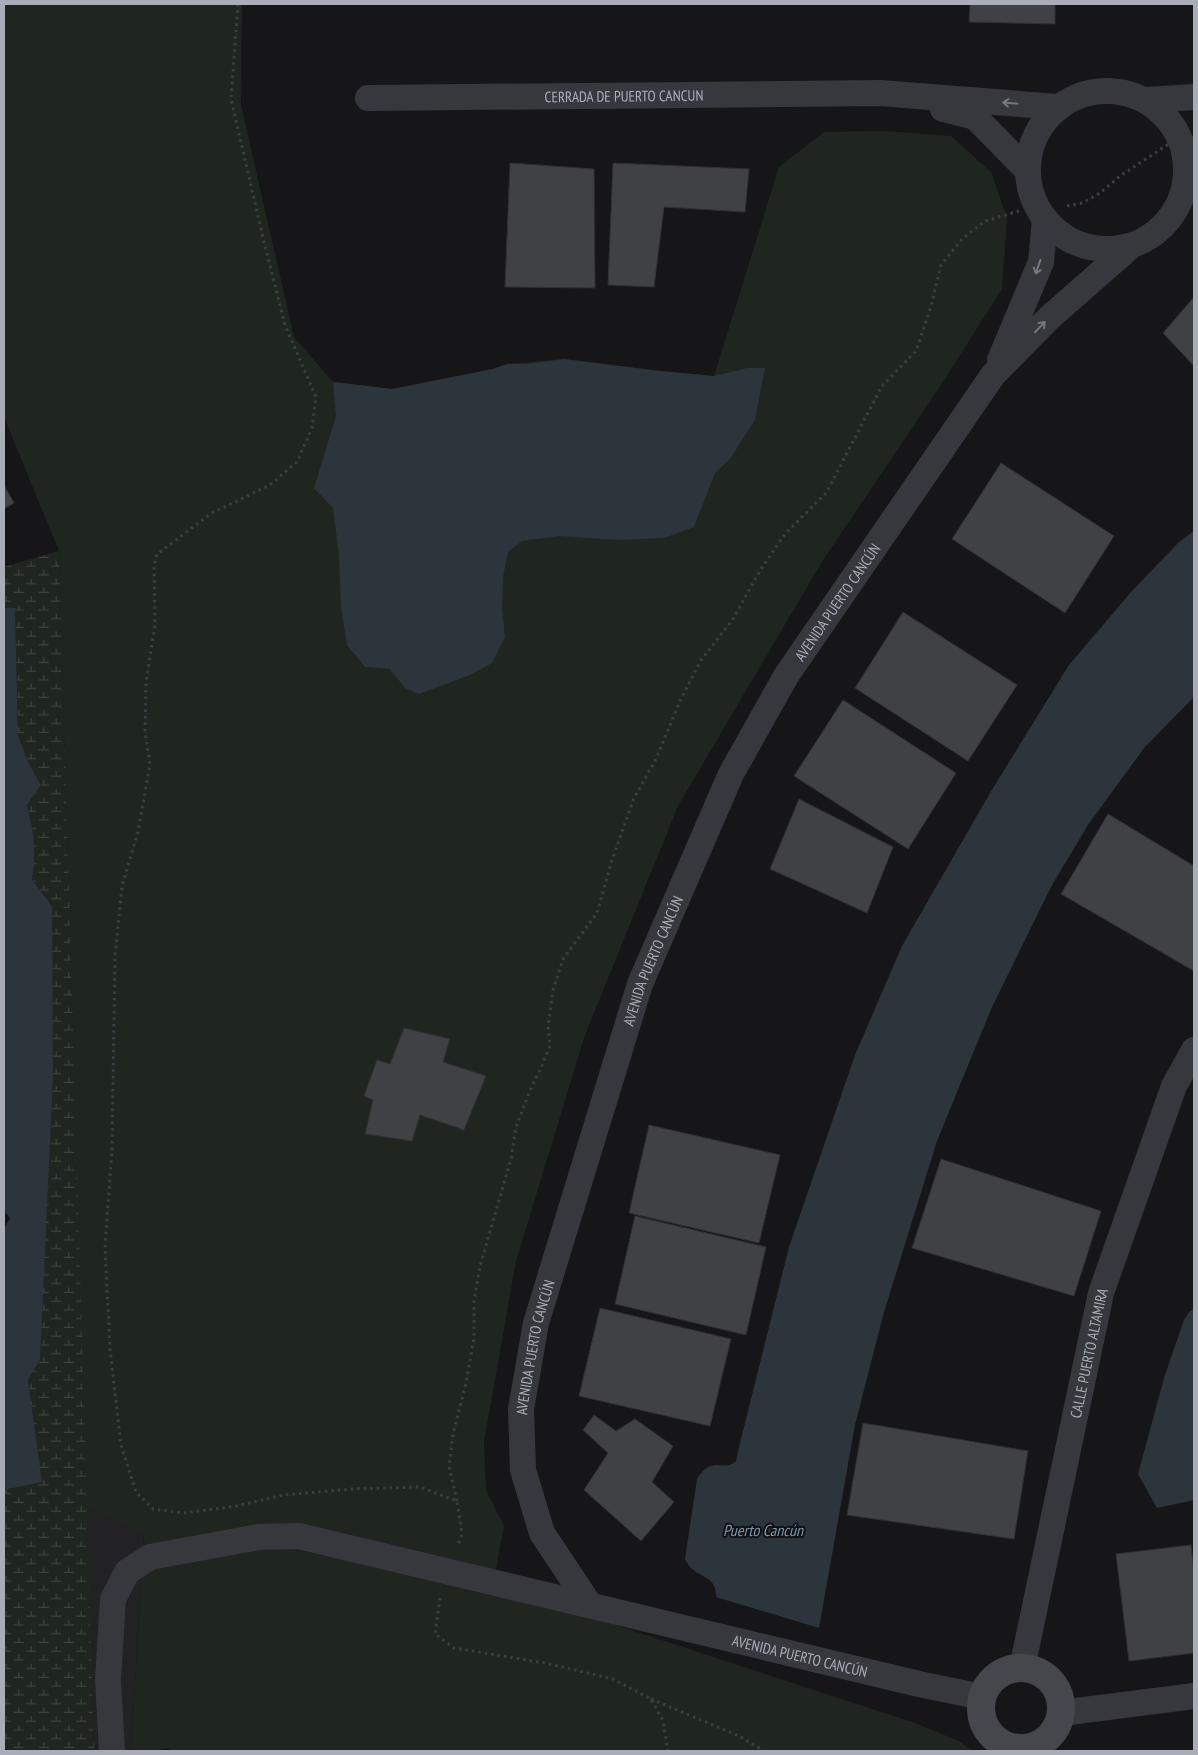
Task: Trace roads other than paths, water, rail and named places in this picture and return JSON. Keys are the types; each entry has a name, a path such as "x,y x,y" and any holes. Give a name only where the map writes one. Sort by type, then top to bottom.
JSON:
{"street":[{"path":"1117,90 1146,100 1166,116 1180,137 1187,164 1184,209 1155,234 1130,246 1107,249 1084,245 1063,235 1045,218 1033,196 1028,171 1032,147 1042,125 1058,107 1086,93 1117,90"},
{"name":"CERRADA DE PUERTO CANCUN","path":"880,93 975,117 1028,171"},
{"name":"CERRADA DE PUERTO CANCUN","path":"368,98 880,93 1058,107"},
{"path":"1146,100 1194,97"},
{"name":"AVENIDA PUERTO CANCÚN","path":"994,375 1041,262 1045,218"},
{"name":"AVENIDA PUERTO CANCÚN","path":"588,1604 542,1533 523,1470 521,1409 536,1323 640,984 731,774 786,676 994,375 1049,318 1130,246"},
{"name":"CALLE PUERTO ALTAMIRA","path":"1022,1668 1101,1293 1174,1086 1194,1050"},
{"name":"AVENIDA PUERTO CANCÚN","path":"112,1751 108,1680 113,1598 127,1572 150,1556 259,1537 298,1536 919,1684 982,1697"},
{"path":"1022,1668 1035,1670 1047,1677 1055,1687 1060,1699 1060,1713 1055,1728 1045,1740 1031,1746 1015,1749 1002,1743 992,1735 984,1724 981,1710 982,1697 988,1685 997,1675 1009,1669 1022,1668"},
{"path":"1060,1713 1194,1696"}],"water":[{"path":"564,359 714,376 747,368 765,368 755,420 730,459 715,473 694,527 664,538 617,540 559,536 522,541 508,552 503,577 502,609 505,637 492,663 470,675 419,694 405,688 390,669 365,667 347,645 341,608 339,555 333,508 314,488 336,416 333,382 392,389 493,369 507,364 526,364"},
{"name":"Puerto Cancún","path":"1194,531 1194,697 1144,748 1088,825 1052,885 992,1007 937,1141 884,1312 855,1425 819,1628 716,1597 713,1583 689,1566 685,1559 697,1479 708,1467 732,1464 736,1461 789,1247 855,1055 902,946 990,793 1069,665 1132,591 1178,543"},
{"path":"4,608 15,608 18,735 28,762 41,785 27,805 34,842 32,880 52,906 53,1076 40,1360 28,1380 42,1482 4,1490 4,1229 10,1218 4,1211"},
{"path":"1194,1309 1194,1500 1157,1508 1138,1474 1164,1378 1184,1320 1189,1312"}]}
